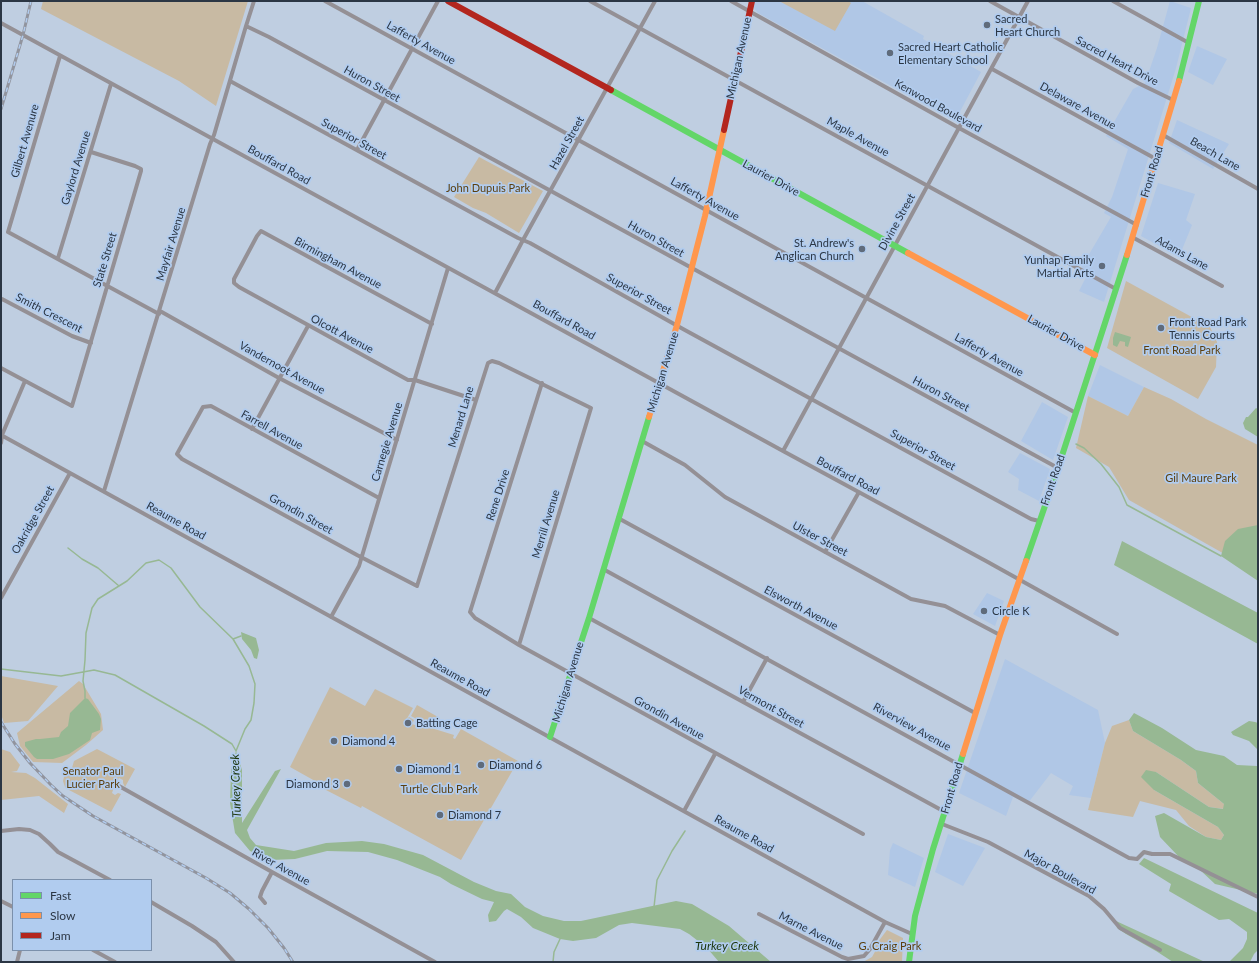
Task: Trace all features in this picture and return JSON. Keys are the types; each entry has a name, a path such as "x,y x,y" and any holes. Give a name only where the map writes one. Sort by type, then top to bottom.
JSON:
{"street":[{"name":"Mayfair Avenue","path":"104,491 254,1"},
{"name":"Lafferty Avenue","path":"325,1 1076,413"},
{"path":"357,150 438,1"},
{"name":"Laurier Drive","path":"448,1 1095,354"},
{"name":"Maple Avenue","path":"590,1 1116,289"},
{"name":"Hazel Street","path":"495,293 655,1"},
{"name":"Kenwood Boulevard","path":"732,1 959,128 1137,225"},
{"name":"Michigan Avenue","path":"550,737 588,618 642,441 658,383 677,325 706,210 752,1"},
{"name":"Sacred Heart Drive","path":"990,1 1138,83 1173,100"},
{"name":"Divine Street","path":"783,451 1028,1"},
{"path":"1113,1 1189,43"},
{"name":"Front Road","path":"910,961 912,934 933,849 946,812 959,764 1000,635 1058,468 1137,225 1189,43 1199,1"},
{"name":"Bouffard Road","path":"1,23 1117,634"},
{"name":"Huron Street","path":"246,26 269,37 550,192 1058,468"},
{"name":"Gilbert Avenure","path":"8,232 60,56"},
{"name":"Delaware Avenue","path":"992,69 1156,159"},
{"name":"Superior Street","path":"230,81 1031,519 1039,521"},
{"name":"Gaylord Avenue","path":"58,258 111,84"},
{"name":"Beach Lane","path":"1163,135 1258,189"},
{"name":"State Street","path":"25,381 72,406 141,171 141,168 91,152"},
{"name":"Vandernoot Avenue","path":"8,232 397,440"},
{"name":"Birmingham Avenue","path":"246,256 261,232 432,324"},
{"name":"Adams Lane","path":"1132,237 1222,286"},
{"name":"Olcott Avenue","path":"246,256 235,275 234,283 308,326 408,380 415,380 476,400"},
{"name":"Carnegie Avenue","path":"331,617 362,558 448,268"},
{"name":"Smith Crescent","path":"1,300 2,298 72,336 91,343"},
{"path":"252,429 308,326"},
{"name":"Menard Lane","path":"418,586 488,363 492,361 542,383 591,408"},
{"path":"1,368 25,381 1,435 1,442"},
{"name":"Rene Drive","path":"470,612 542,383"},
{"name":"Farrell Avenue","path":"177,454 203,407 211,406 379,498"},
{"name":"Merrill Avenue","path":"519,645 591,408"},
{"name":"Reaume Road","path":"1,435 885,922 912,934"},
{"name":"Ulster Street","path":"642,441 685,465 726,497 911,599 945,606 1000,635"},
{"name":"Grondin Street","path":"177,454 188,462 362,558 418,586"},
{"name":"Oakridge Street","path":"1,598 70,473"},
{"path":"825,552 859,492"},
{"name":"Elsworth Avenue","path":"618,518 975,713"},
{"name":"Riverview Avenue","path":"603,569 1129,858 1137,859 1144,852 1152,854 1170,854 1258,897"},
{"name":"Grondin Avenue","path":"470,612 475,618 570,674 864,834"},
{"name":"Vermont Street","path":"588,618 946,812"},
{"path":"743,702 767,658"},
{"path":"684,811 715,754"},
{"name":"River Avenue","path":"119,786 435,962"},
{"name":"Major Boulevard","path":"942,824 988,842 1089,896 1120,928 1160,950"},
{"path":"1,831 19,828 30,830 39,834 58,852 108,879"},
{"path":"265,903 260,897 272,872"},
{"path":"1,901 12,906"},
{"path":"152,903 216,942 234,962"},
{"name":"Marne Avenue","path":"759,914 848,959 864,956 870,949 885,922"},
{"path":"17,962 20,951"},
{"path":"95,951 115,962"}],"shaded area":[{"name":"Sacred Heart Catholic Elementary School","path":"754,1 862,1 924,36 923,39 981,72 955,121 758,13 753,7"},
{"path":"1170,1 1191,8 1176,68 1104,302 1079,291 1086,277 1078,273 1111,217 1104,213 1112,197 1128,149 1106,136 1133,89 1145,83 1157,48"},
{"path":"1197,46 1227,59 1213,85 1188,72"},
{"path":"1177,120 1229,144 1213,169 1169,143"},
{"path":"1158,183 1195,194 1186,220 1192,225 1179,257 1141,236"},
{"path":"1100,365 1144,387 1128,416 1088,396"},
{"path":"1042,402 1068,417 1053,460 1021,441"},
{"path":"1020,453 1050,469 1039,501 1018,490 1019,479 1008,472"},
{"path":"987,593 1004,601 995,626 973,614"},
{"path":"1005,659 1098,710 1105,743 1091,798 1069,795 1073,786 1051,773 1028,803 1013,797 1006,816 959,793"},
{"path":"948,834 985,848 963,886 935,872"},
{"path":"893,843 924,858 915,887 888,875 890,850"}],"green space":[{"path":"43,1 248,1 216,106 179,81 41,9"},
{"path":"779,1 848,1 851,3 835,31"},
{"name":"John Dupuis Park","path":"479,157 543,191 519,233 486,213 473,208 454,197"},
{"name":"Front Road Park","path":"1126,281 1210,327 1217,342 1216,367 1198,399 1107,348"},
{"name":"Gil Maure Park","path":"1144,387 1171,399 1206,419 1258,445 1258,573 1129,500 1109,467 1076,448 1088,396 1128,416"},
{"path":"1,676 58,686 28,721 4,723 1,714"},
{"path":"79,681 83,684 101,714 103,730 62,763 33,762 20,746 17,733"},
{"name":"Turtle Club Park","path":"330,687 365,706 375,689 413,708 405,722 409,717 414,720 412,724 454,735 453,738 455,739 461,729 518,761 461,860 362,806 361,808 324,789 324,786 290,767"},
{"path":"417,705 438,717 432,727 411,716"},
{"path":"1129,720 1133,731 1181,760 1196,771 1198,783 1224,804 1224,809 1209,807 1156,772 1154,790 1218,827 1224,835 1221,840 1206,837 1189,826 1176,810 1140,801 1133,817 1088,810 1105,743 1112,726"},
{"path":"1,749 10,752 20,765 17,771 11,772 26,773 35,778 68,804 64,813 39,796 1,800"},
{"name":"Senator Paul Lucier Park","path":"97,749 135,769 125,787 123,780 119,778 112,793 115,795 118,793 121,794 111,812 69,790 65,787 63,781 64,777 72,768 74,761"},
{"name":"G. Craig Park","path":"887,930 903,938 902,962 863,962 872,957 877,948 875,946"}],"water":[{"path":"1115,332 1131,337 1128,347 1125,346 1125,342 1120,341 1117,347 1113,345"},
{"path":"1256,408 1258,409 1258,437 1245,429 1243,423 1246,417 1248,417"},
{"path":"1258,525 1258,581 1221,556 1225,541 1238,529"},
{"path":"1122,541 1258,613 1258,644 1114,565"},
{"path":"241,632 256,638 259,650 257,659 254,658 251,650 242,639"},
{"path":"85,698 88,699 99,714 101,719 100,730 92,733 90,740 69,754 53,759 37,759 34,757 25,746 25,742 36,739 59,737 61,732 68,726 70,713"},
{"path":"1134,713 1162,728 1196,750 1224,756 1237,765 1257,766 1258,764 1258,894 1215,884 1199,869 1179,857 1160,837 1155,816 1164,813 1206,837 1221,840 1224,835 1218,827 1154,790 1141,777 1146,770 1156,772 1209,807 1223,809 1224,804 1198,783 1196,771 1181,760 1133,731 1129,720"},
{"path":"1249,721 1258,723 1258,750 1249,741 1233,735 1231,732"},
{"name":"Turkey Creek","path":"236,751 242,770 242,823 275,771 281,769 247,830 250,838 256,845 294,851 326,843 362,841 384,844 423,855 474,882 496,891 511,894 525,907 543,916 564,921 581,921 676,901 692,904 729,926 771,962 719,962 707,948 680,929 632,923 619,925 596,938 573,941 560,939 533,928 521,917 507,909 496,921 489,922 488,915 494,902 482,899 440,877 397,860 368,852 327,851 295,859 271,860 250,851 235,833 230,803 231,770"},
{"path":"1144,858 1258,913 1258,950 1250,962 1229,962 1243,948 1247,939 1247,932 1229,919 1219,920 1169,891 1171,884 1139,864"},
{"path":"1116,921 1205,962 1173,962 1117,928"}],"waterway":[{"path":"1076,444 1084,448 1101,464 1119,487 1127,505 1221,556"},
{"path":"68,548 82,559 98,568 119,586"},
{"path":"85,698 83,681 86,633 92,608 98,599 127,581 146,563 159,560 171,568 200,607 233,639 249,666 255,684 254,703 251,720 245,729 236,751"},
{"path":"233,639 241,636"},
{"name":"Turkey Creek","path":"1,669 61,676 94,670 115,675 204,726 232,744 236,751"},
{"path":"654,907 657,880 672,851 685,831"},
{"path":"553,962 554,952 560,939"}],"railway":[{"path":"1,109 23,35 31,1"},
{"path":"1,722 15,744 30,763 63,796 93,816 206,878 230,893 268,928 293,962"}],"traffic: fast":[{"path":"1179,81 1199,1"},
{"path":"611,90 908,253"},
{"path":"1026,561 1058,468 1127,255"},
{"path":"550,737 589,618 649,417"},
{"path":"909,962 915,916 933,849 963,754"}],"traffic: slow":[{"path":"1127,255 1179,81"},
{"path":"649,417 677,325 705,216 724,130"},
{"path":"908,253 1095,355"},
{"path":"963,754 1000,635 1026,561"}],"traffic: jam":[{"path":"448,1 611,90"},
{"path":"724,130 752,1"}],"place":[{"name":"Sacred Heart Church","path":"987,25"},
{"name":"Sacred Heart Catholic Elementary School","path":"890,53"},
{"name":"St. Andrew's Anglican Church","path":"862,249"},
{"name":"Yunhap Family Martial Arts","path":"1102,266"},
{"name":"Front Road Park Tennis Courts","path":"1161,328"},
{"name":"Circle K","path":"984,611"},
{"name":"Batting Cage","path":"408,723"},
{"name":"Diamond 4","path":"334,741"},
{"name":"Diamond 6","path":"481,765"},
{"name":"Diamond 1","path":"399,769"},
{"name":"Diamond 3","path":"347,784"},
{"name":"Diamond 7","path":"440,815"}]}
